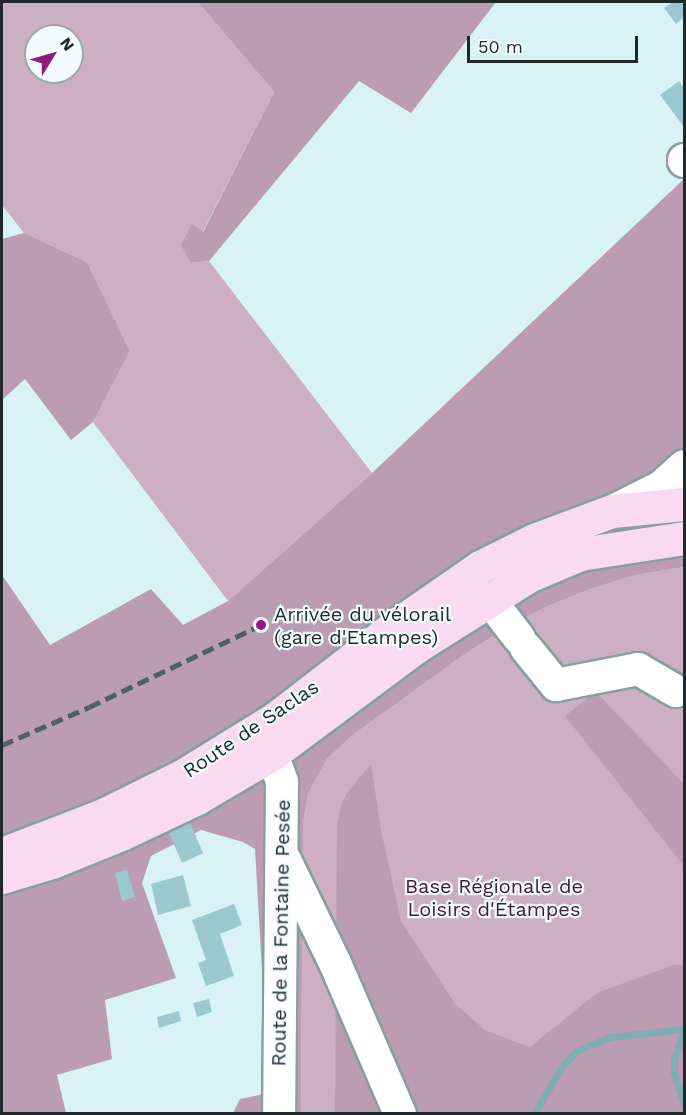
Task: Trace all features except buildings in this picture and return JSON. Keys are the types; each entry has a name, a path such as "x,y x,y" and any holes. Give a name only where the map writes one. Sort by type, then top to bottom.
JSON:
{"main road":[{"name":"Route de Saclas","path":"2,854 103,815 172,781 276,718 399,623 480,567 534,540 612,512 684,504"},
{"name":"Route de Saclas","path":"2,877 52,862 121,834 197,798 272,754 417,646 528,576 580,554 684,538"}],"street":[{"path":"612,512 661,487 684,466"},
{"path":"580,554 625,531 684,522"},
{"path":"489,599 556,685 638,669 676,691"},
{"path":"272,754 276,718"},
{"name":"Route de la Fontaine Pesée","path":"272,754 282,782 279,1113"},
{"path":"281,852 335,963 400,1113"}],"green space":[{"path":"2,2 198,2 274,92 202,233 191,263 209,261 372,473 228,601 93,422 130,351 87,262 24,233 2,205"},
{"name":"Base Régionale de Loisirs d'Étampes","path":"684,567 684,1113 301,1114 303,823 308,794 327,759 349,738 462,656 509,626 548,606 593,588 636,575"}],"shaded area":[{"path":"198,2 496,2 411,113 359,81 209,261 191,263 181,245 192,224 203,232 274,92"},
{"path":"684,179 684,567 636,575 593,588 548,606 509,626 462,656 349,738 327,759 308,794 303,823 301,1113 233,1113 240,1099 269,1093 255,849 243,842 201,830 151,856 142,883 176,978 105,1000 112,1059 57,1075 66,1113 2,1113 2,575 50,645 151,589 183,625 228,601 372,473"},
{"path":"24,233 87,262 130,351 93,422 71,440 25,379 2,400 2,239"},
{"path":"596,692 684,784 684,866 565,716"},
{"path":"371,764 381,830 401,921 455,1004 485,1030 530,1047 597,993 673,965 684,965 684,1113 335,1114 337,827 341,805 347,793"}],"waterway":[{"path":"534,1114 562,1066 576,1051 611,1037 684,1029"},
{"path":"684,1031 674,1059 674,1073 684,1104"}],"railway":[{"path":"2,745 89,707 261,625"}],"place":[{"name":"Arrivée du vélorail (gare d'Etampes)","path":"261,625"}]}
